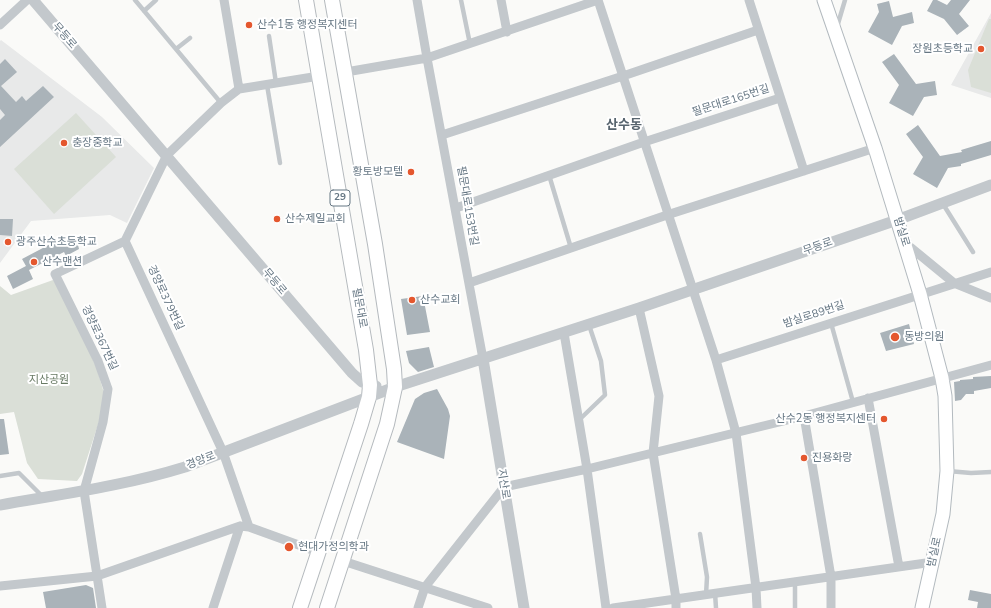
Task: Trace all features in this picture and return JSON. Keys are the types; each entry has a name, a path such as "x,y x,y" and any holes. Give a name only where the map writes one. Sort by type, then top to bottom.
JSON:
{"main road":[{"name":"필문대로","path":"300,608 369,391 366,350 306,0"},
{"name":"29","path":"327,608 387,424 395,388 391,344 346,72 332,0"},
{"name":"밤실로","path":"824,0 875,148 920,294 942,378 945,396 947,471 943,514 922,608"}],"street":[{"path":"0,25 27,0"},
{"name":"무등로","path":"33,0 369,391"},
{"path":"224,0 239,90"},
{"name":"필문대로153번길","path":"417,0 483,359"},
{"path":"501,0 507,32"},
{"path":"346,72 427,58 598,0 667,215 716,360 736,433 756,588 757,608"},
{"name":"필문대로165번길","path":"456,208 644,142 780,98 748,0"},
{"path":"442,135 758,30"},
{"path":"125,241 167,155 221,103 239,90 319,76"},
{"path":"780,98 804,171"},
{"path":"469,282 667,215 875,148"},
{"name":"무등로","path":"395,388 693,290 943,204 991,185"},
{"name":"경양로379번길","path":"125,241 223,452 244,527"},
{"name":"경양로367번길","path":"84,491 103,422 108,390 98,361 55,274 125,241"},
{"path":"904,242 954,283 991,298"},
{"name":"밤실로89번길","path":"716,360 991,272"},
{"path":"639,308 659,396 652,453 676,604"},
{"path":"564,333 587,469 606,608"},
{"name":"지산로","path":"483,359 524,608"},
{"path":"418,608 425,587 504,487 587,469 804,416 991,365"},
{"name":"경양로","path":"0,505 113,486 156,476 223,452 369,391 395,388"},
{"path":"868,398 899,567"},
{"path":"804,416 831,577 831,608"},
{"path":"84,491 102,608"},
{"path":"213,608 244,527"},
{"path":"0,586 97,576 244,527 318,552"},
{"path":"343,561 488,608"},
{"path":"613,608 676,604 711,594 932,562"}],"lane":[{"path":"135,0 221,103"},
{"path":"144,11 156,0"},
{"path":"461,0 470,44"},
{"path":"835,33 845,0"},
{"path":"269,36 276,83"},
{"path":"176,49 190,38"},
{"path":"267,85 280,163"},
{"path":"549,175 571,248"},
{"path":"943,204 973,252"},
{"path":"831,323 853,402"},
{"path":"579,420 605,395 601,361 589,325"},
{"path":"947,471 971,473 991,472"},
{"path":"0,476 19,473 43,497"},
{"path":"700,534 707,577 716,608"},
{"path":"795,582 795,608"}],"shaded area":[{"name":"장원초등학교","path":"991,13 991,98 951,85"},
{"name":"충장중학교","path":"1,40 102,117 154,168 127,223 110,215 31,221 0,263 0,41"}],"green space":[{"name":"장원초등학교","path":"989,19 991,19 991,93 971,87 968,70"},
{"path":"76,113 116,157 54,214 14,169"},
{"name":"지산공원","path":"53,280 64,295 97,369 104,393 103,409 82,474 77,481 38,479 27,463 14,412 0,414 0,286 11,295"}],"building":[{"path":"933,0 937,0 947,5 951,0 970,0 959,14 969,26 957,35 944,19 927,11"},
{"path":"889,1 893,17 912,12 914,23 902,26 892,45 868,32 879,12 877,4"},
{"path":"894,54 916,84 935,81 937,95 924,97 913,116 889,103 899,85 882,62"},
{"path":"5,59 17,72 1,86 16,102 22,96 26,101 43,86 54,97 0,147 0,120 5,115 0,109 0,64"},
{"path":"918,125 940,156 962,152 961,150 991,141 991,155 961,164 961,166 948,168 937,188 913,174 923,157 906,134"},
{"path":"0,219 13,219 12,236 0,235"},
{"name":"산수맨션","path":"76,236 81,244 78,245 79,249 66,256 64,252 29,270 33,279 13,289 7,276 26,266 22,259 58,240 60,244"},
{"path":"423,296 430,332 407,335 401,299"},
{"path":"909,324 914,344 886,351 880,333"},
{"path":"429,347 434,367 418,372 409,363 406,351"},
{"path":"991,376 991,388 974,391 974,394 966,394 961,400 955,401 954,382 973,379 973,377"},
{"path":"437,389 448,409 450,416 444,459 397,442 415,399 424,393"},
{"path":"0,419 4,419 9,454 0,455"},
{"path":"86,585 93,588 96,608 46,608 43,592"},
{"path":"970,590 991,594 991,608 977,608 978,602 968,600"}],"place":[{"name":"산수1동 행정복지센터","path":"249,25"},
{"name":"장원초등학교","path":"981,49"},
{"name":"충장중학교","path":"64,143"},
{"name":"황토방모텔","path":"411,172"},
{"name":"산수제일교회","path":"277,219"},
{"name":"광주산수초등학교","path":"8,242"},
{"name":"산수맨션","path":"34,262"},
{"name":"산수교회","path":"412,300"},
{"name":"동방의원","path":"895,337"},
{"name":"산수2동 행정복지센터","path":"884,419"},
{"name":"진용화랑","path":"804,458"},
{"name":"현대가정의학과","path":"289,547"}],"district":[{"name":"산수동","path":"624,126"}]}
